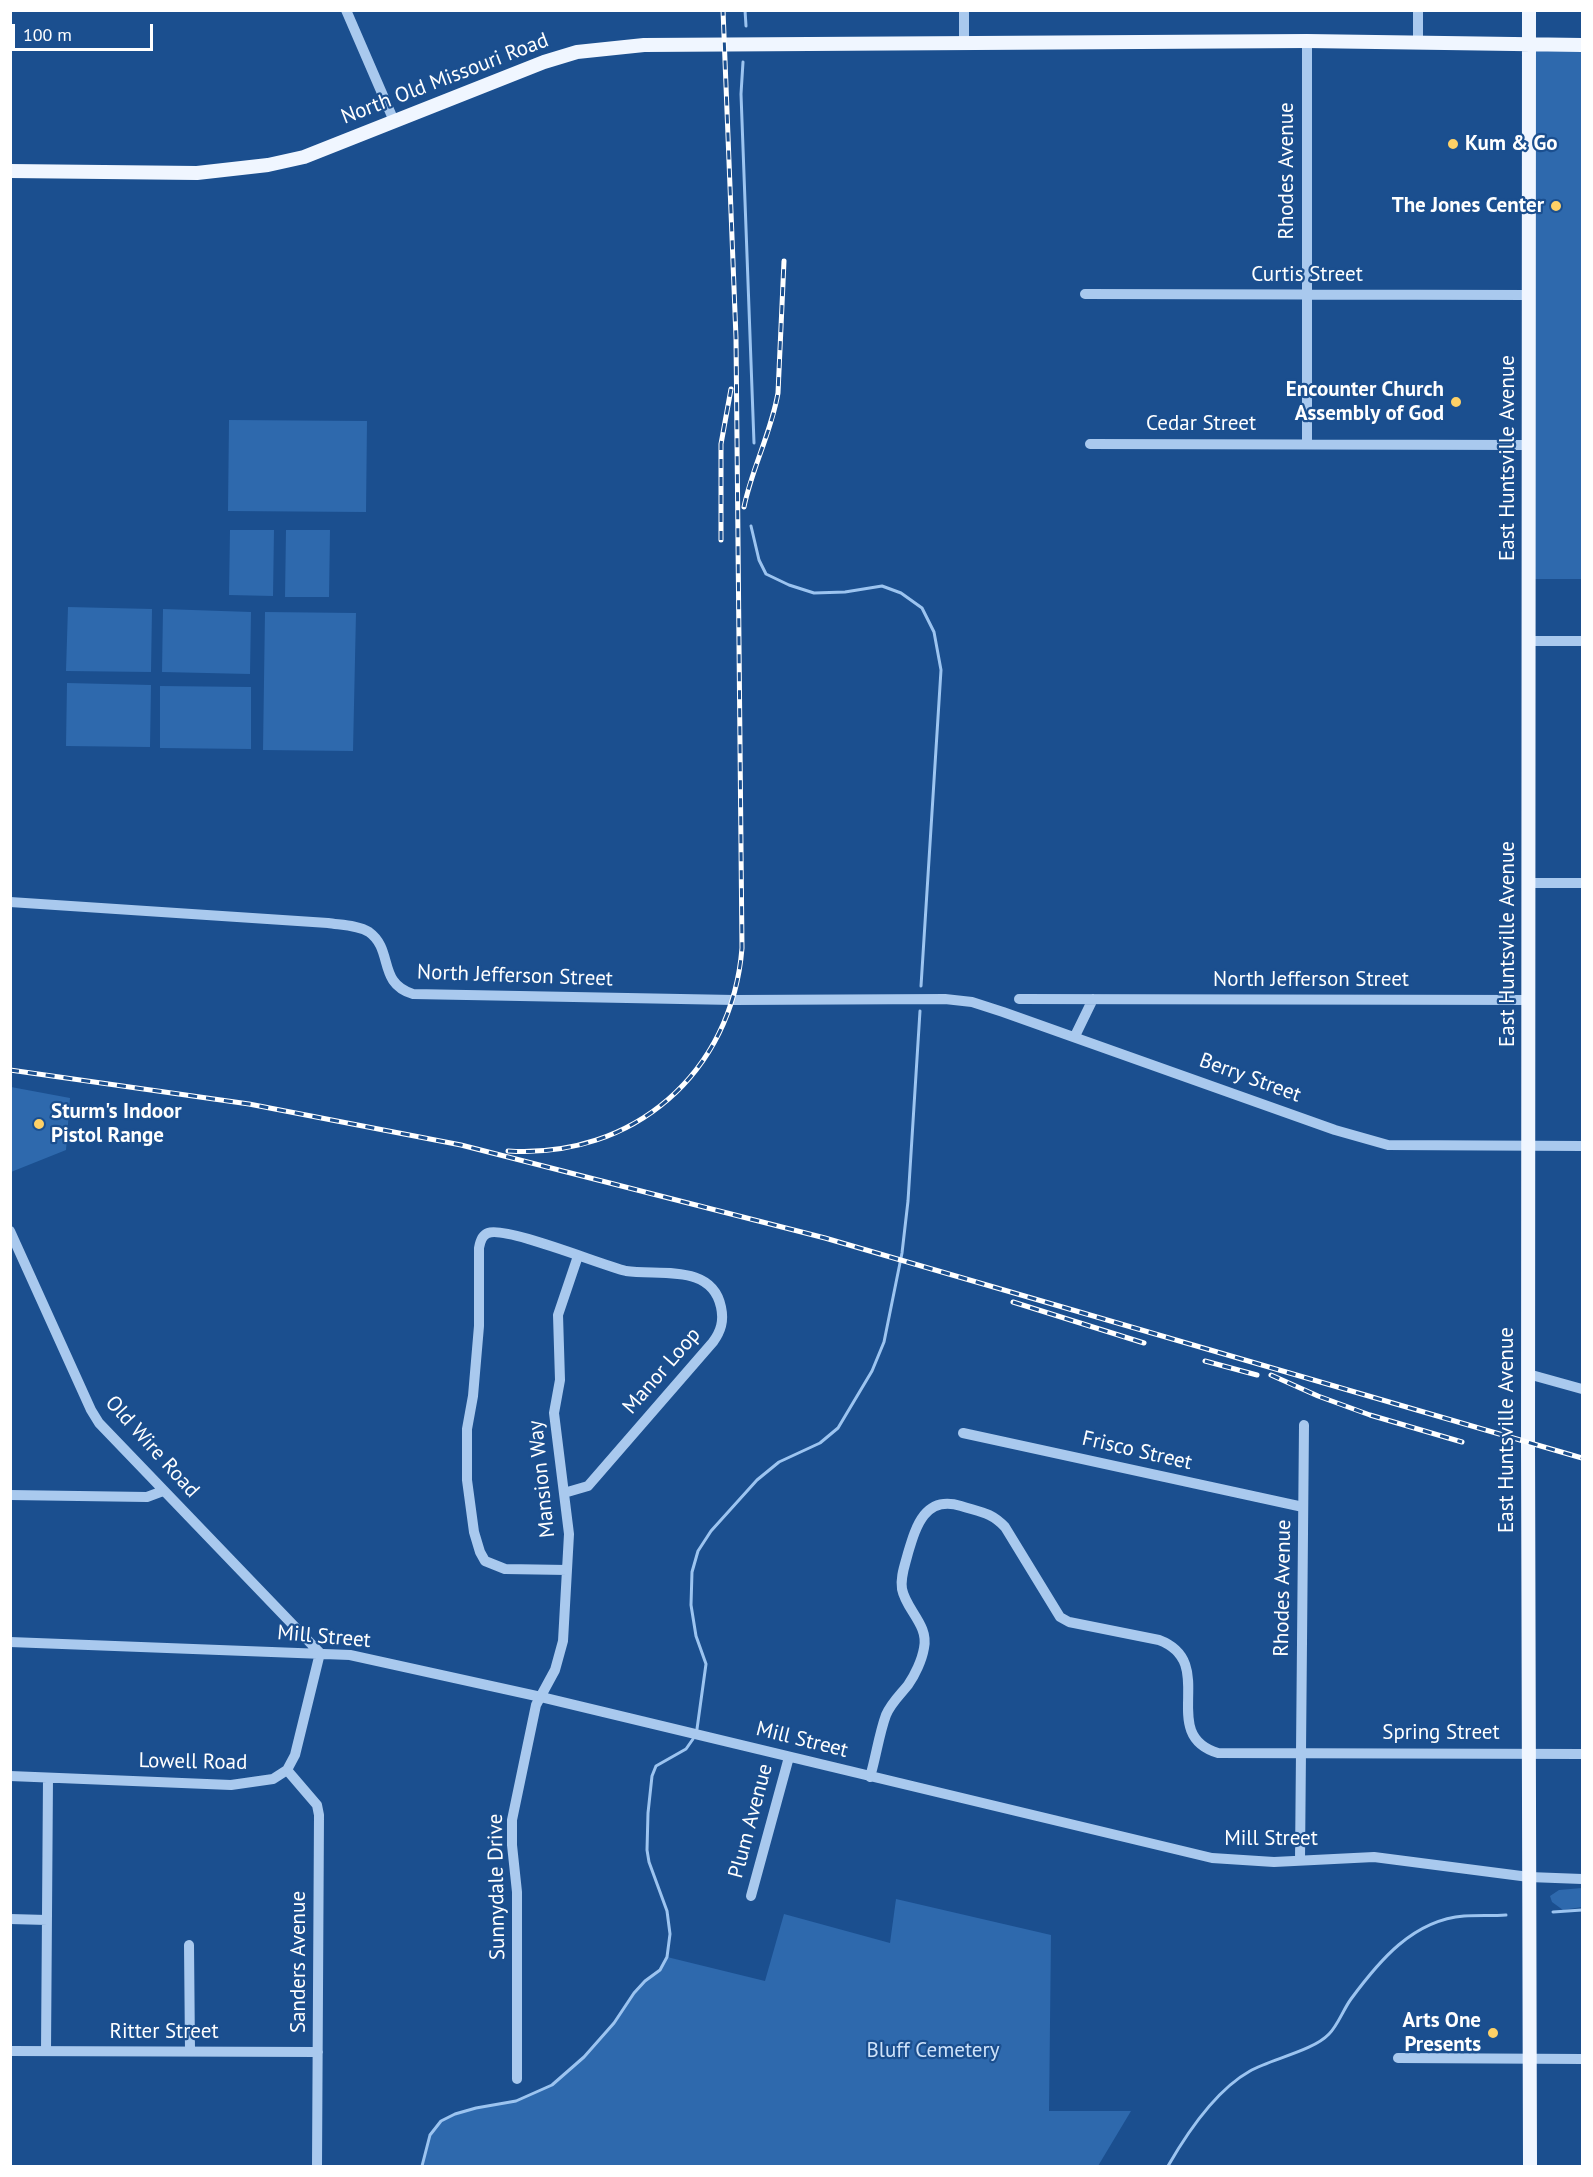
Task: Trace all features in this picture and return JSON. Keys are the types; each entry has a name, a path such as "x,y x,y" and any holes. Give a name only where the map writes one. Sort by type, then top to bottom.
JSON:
{"main road":[{"name":"East Huntsville Avenue","path":"1529,10 1528,1753 1530,2166"},
{"name":"North Old Missouri Road","path":"10,171 197,173 234,171 268,165 304,157 544,62 577,52 644,45 1307,41 1582,45"}],"street":[{"path":"346,10 394,121"},
{"path":"964,10 964,43"},
{"path":"1418,10 1418,43"},
{"name":"Rhodes Avenue","path":"1307,41 1307,444"},
{"name":"Curtis Street","path":"1085,294 1528,296"},
{"name":"Cedar Street","path":"1090,444 1528,445"},
{"path":"1528,641 1582,641"},
{"path":"1529,883 1582,883"},
{"name":"North Jefferson Street","path":"10,902 327,923 356,928 368,932 381,947 392,980 397,987 413,994 734,1000 913,998"},
{"name":"Berry Street","path":"913,998 972,1002 1075,1036 1335,1130 1388,1145 1582,1146"},
{"name":"North Jefferson Street","path":"1019,999 1528,1000"},
{"path":"1075,1036 1094,999"},
{"name":"Old Wire Road","path":"10,1231 91,1410 109,1435 320,1653"},
{"name":"Manor Loop","path":"564,1493 588,1486 713,1342 722,1323 720,1302 715,1292 699,1278 689,1274 643,1274 626,1271 518,1236 497,1232 486,1234 478,1248 478,1326 473,1396 467,1429 467,1480 474,1532 485,1561 505,1569 567,1570"},
{"name":"Mansion Way","path":"541,1698 560,1655 569,1534 554,1413 560,1380 557,1329 561,1302 578,1256"},
{"path":"1528,1374 1582,1389"},
{"name":"Rhodes Avenue","path":"1300,1860 1304,1425"},
{"name":"Frisco Street","path":"963,1433 1303,1507"},
{"path":"10,1495 147,1497 163,1491"},
{"path":"870,1777 886,1714 915,1673 924,1647 925,1636 922,1626 909,1606 901,1587 915,1527 920,1518 936,1506 946,1504 996,1517 1005,1527 1060,1617 1069,1622 1160,1640 1170,1644 1179,1652 1188,1672 1188,1722 1197,1743 1218,1753 1300,1752"},
{"name":"Mill Street","path":"10,1642 350,1655 541,1698 1212,1858 1265,1862 1374,1857 1529,1877 1582,1879"},
{"path":"286,1770 295,1755 320,1653"},
{"name":"Sunnydale Drive","path":"517,2079 517,1892 512,1821 536,1705 541,1698"},
{"name":"Spring Street","path":"1300,1752 1582,1754"},
{"name":"Plum Avenue","path":"751,1896 789,1757"},
{"name":"Lowell Road","path":"10,1776 231,1785 273,1779 286,1770"},
{"name":"Sanders Avenue","path":"286,1770 317,1805 319,1815 317,2166"},
{"path":"46,2051 48,1778"},
{"path":"10,1919 47,1920"},
{"path":"189,1945 190,2051"},
{"name":"Ritter Street","path":"10,2050 318,2052"},
{"path":"1398,2058 1582,2059"}],"green space":[{"name":"The Jones Center","path":"1529,44 1582,45 1582,579 1529,579"},
{"path":"229,420 367,421 366,512 228,511"},
{"path":"230,530 274,530 273,596 229,595"},
{"path":"286,530 330,530 329,597 285,597"},
{"path":"68,607 152,609 151,672 66,671"},
{"path":"163,609 251,612 250,674 162,672"},
{"path":"265,612 356,613 353,751 263,750"},
{"path":"67,683 151,685 150,747 66,746"},
{"path":"160,686 251,687 251,749 160,748"},
{"name":"Sturm's Indoor Pistol Range","path":"11,1087 70,1098 66,1150 11,1172"},
{"path":"1582,1888 1582,1907 1563,1910 1552,1902 1550,1896 1559,1890"},
{"name":"Bluff Cemetery","path":"896,1899 1051,1935 1049,2111 1131,2111 1098,2166 422,2166 430,2135 441,2121 476,2108 516,2101 552,2085 584,2057 614,2023 634,1993 660,1970 667,1957 765,1981 784,1914 890,1943"}],"waterway":[{"path":"745,10 746,26"},
{"path":"743,62 741,94 754,443"},
{"path":"751,526 759,560 766,574 814,593 845,592 882,586 901,593 922,608 934,632 941,670 921,986"},
{"path":"697,1729 706,1664 696,1636 691,1605 692,1572 698,1551 711,1531 757,1480 779,1462 820,1443 838,1428 872,1371 884,1342 902,1253 908,1201 920,1011"},
{"path":"422,2166 430,2135 441,2121 476,2108 516,2101 552,2085 584,2057 614,2023 634,1993 660,1970 667,1957 670,1934 667,1911 649,1862 647,1850 652,1776 656,1766 686,1749 693,1739"},
{"path":"1553,1912 1582,1910"},
{"path":"1168,2166 1193,2126 1226,2089 1250,2071 1322,2040 1332,2030 1351,1999 1373,1971 1413,1934 1446,1919 1506,1915"}],"railway":[{"path":"508,1151 554,1150 596,1140 634,1123 668,1099 697,1069 719,1034 734,993 742,948 736,338 723,10"},
{"path":"744,507 778,393 784,261"},
{"path":"721,540 721,444 731,389"},
{"path":"10,1070 249,1104 461,1145 825,1238 1582,1458"},
{"path":"1013,1302 1144,1343"},
{"path":"1205,1361 1257,1375"},
{"path":"1271,1375 1318,1396 1370,1415 1462,1442"}],"place":[{"name":"Kum & Go","path":"1453,144"},
{"name":"The Jones Center","path":"1556,206"},
{"name":"Encounter Church Assembly of God","path":"1456,402"},
{"name":"Sturm's Indoor Pistol Range","path":"39,1124"},
{"name":"Arts One Presents","path":"1493,2033"}]}
